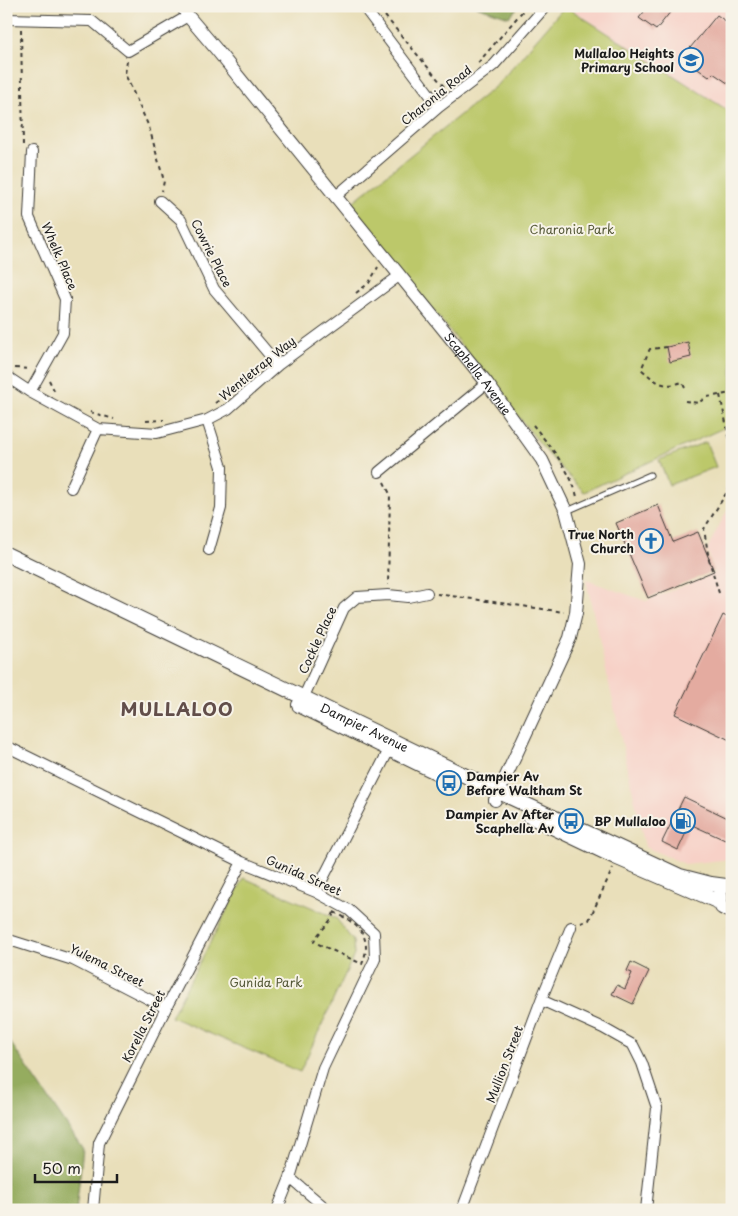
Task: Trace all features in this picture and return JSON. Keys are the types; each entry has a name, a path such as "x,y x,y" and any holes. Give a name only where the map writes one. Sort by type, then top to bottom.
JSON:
{"main road":[{"name":"Dampier Avenue","path":"6,554 302,702 497,796 623,861 719,902 724,909 732,912"},
{"name":"Dampier Avenue","path":"6,565 302,702"},
{"name":"Dampier Avenue","path":"497,796 680,876 711,884 729,880"},
{"path":"719,902 720,892 729,880"}],"street":[{"path":"363,6 439,107"},
{"name":"Charonia Road","path":"335,197 439,107 494,65 546,6"},
{"path":"6,19 92,21 128,51 185,11"},
{"name":"Scaphella Avenue","path":"185,11 487,383 542,460 566,511 580,564 576,613 570,638 497,796"},
{"name":"Whelk Place","path":"30,392 63,334 65,299 29,217 32,152"},
{"name":"Cowrie Place","path":"160,201 181,220 214,289 278,365"},
{"name":"Wentletrap Way","path":"8,372 30,392 98,429 157,433 207,420 228,409 278,365 399,276"},
{"path":"379,472 487,383"},
{"path":"207,420 222,467 221,508 209,550"},
{"path":"71,488 98,429"},
{"name":"Cockle Place","path":"302,702 344,608 357,597 388,595 408,598 426,593"},
{"path":"316,892 391,745"},
{"name":"Gunida Street","path":"6,746 242,862 316,892 349,910 374,933 375,959 323,1068 290,1178 277,1210"},
{"name":"Korella Street","path":"93,1210 99,1143 166,1008 242,862"},
{"name":"Mullion Street","path":"462,1210 541,1000 571,927"},
{"name":"Yulema Street","path":"6,939 72,960 166,1008"},
{"path":"541,1000 603,1028 633,1045 642,1063 657,1108 646,1210"},
{"path":"290,1178 328,1210"}],"lane":[{"path":"566,511 650,476"}],"path":[{"path":"383,14 446,89"},
{"path":"21,19 22,145 32,152"},
{"path":"128,51 125,74 149,127 164,181 160,201"},
{"path":"355,294 369,283 378,266 386,260"},
{"path":"270,356 284,345 289,344"},
{"path":"666,347 650,349 641,369 661,384 671,386 682,382 685,388"},
{"path":"8,372 32,369 50,380 56,395"},
{"path":"685,401 698,403 707,397 732,393"},
{"path":"215,403 229,394"},
{"path":"720,395 732,451"},
{"path":"88,412 117,420"},
{"path":"144,421 170,419"},
{"path":"379,472 390,494 388,595"},
{"path":"719,593 709,560 704,529 732,484"},
{"path":"426,593 576,613"},
{"path":"729,880 732,863"},
{"path":"571,927 589,920 615,864"},
{"path":"334,912 348,919 361,930 366,942 366,954 362,964 314,942 320,931 329,923 334,912"}],"shaded area":[{"name":"Mullaloo Heights Primary School","path":"567,6 732,6 732,113"},
{"path":"732,501 732,859 685,864 645,847 586,580 646,601 715,573 707,549"}],"green space":[{"path":"476,6 519,6 509,17"},
{"name":"Charonia Park","path":"565,6 732,113 732,424 584,492 550,456 349,205 497,85"},
{"path":"706,442 716,467 669,485 659,460"},
{"name":"Gunida Park","path":"244,878 336,918 353,941 354,955 300,1072 171,1017"},
{"path":"6,1036 83,1149 76,1210 6,1210"}],"building":[{"path":"636,6 675,6 656,30 639,18 644,12"},
{"path":"717,15 732,26 732,86 713,73 709,77 695,67 698,62 686,53"},
{"path":"688,342 691,357 670,362 667,347"},
{"path":"658,505 673,542 698,532 714,571 648,598 616,523"},
{"path":"723,615 732,620 732,741 675,714"},
{"path":"684,797 732,820 732,825 725,840 690,824 678,850 662,842"},
{"path":"631,962 649,971 633,1004 612,994 617,985 625,989 632,973 627,971"}],"place":[{"name":"Mullaloo Heights Primary School","path":"691,60"},
{"name":"True North Church","path":"651,541"},
{"name":"Dampier Av Before Waltham St","path":"449,783"},
{"name":"Dampier Av After Scaphella Av","path":"571,821"},
{"name":"BP Mullaloo","path":"683,821"}],"district":[{"name":"MULLALOO","path":"177,708"}]}
